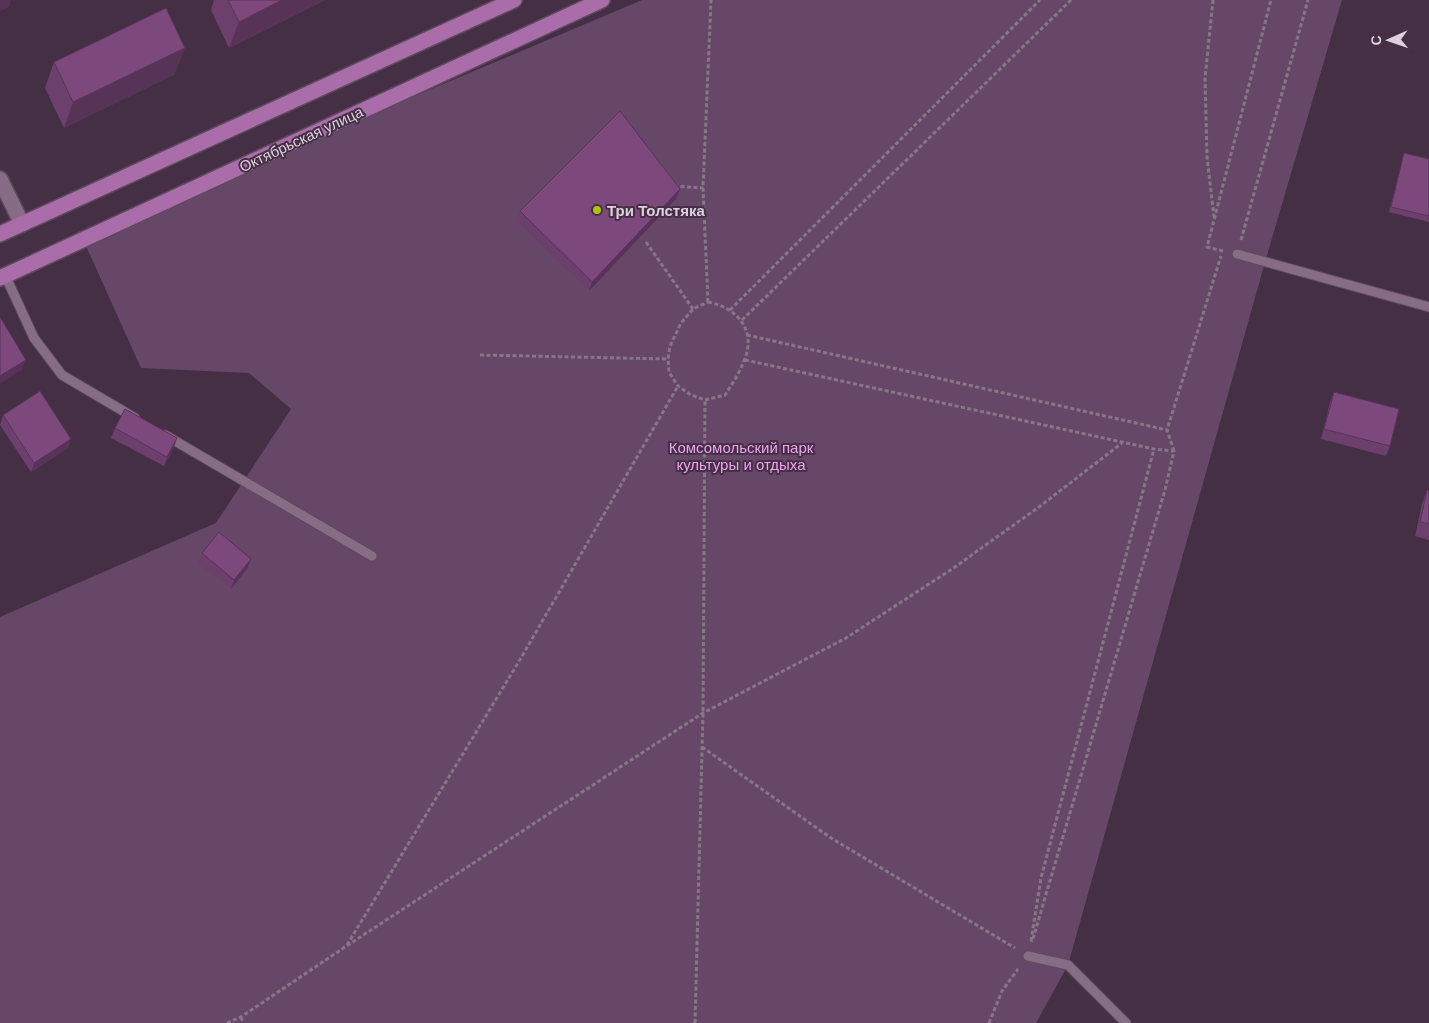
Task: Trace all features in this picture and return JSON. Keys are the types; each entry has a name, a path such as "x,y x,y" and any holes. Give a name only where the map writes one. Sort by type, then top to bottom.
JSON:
{"main road":[{"path":"0,234 514,0"},
{"name":"Октябрьская улица","path":"2,276 602,0"}],"street":[{"path":"0,179 22,224"}],"lane":[{"path":"1237,254 1429,307"},
{"path":"2,276 34,338 62,375 139,420"},
{"path":"157,430 372,556"},
{"path":"1028,956 1068,965 1126,1023"}],"path":[{"path":"708,302 703,188 711,0"},
{"path":"730,310 1040,0"},
{"path":"742,320 1071,0"},
{"path":"1213,0 1205,78 1207,157 1214,220"},
{"path":"1207,247 1271,0"},
{"path":"1237,254 1308,0"},
{"path":"670,186 703,188"},
{"path":"646,242 693,309"},
{"path":"989,1023 1002,991 1028,956 1165,490 1174,451 1167,430 1222,251"},
{"path":"708,302 717,303 730,310 742,320 748,346 745,360 725,395 705,400 691,395 678,386 669,372 668,359 670,346 678,330 693,309 708,302"},
{"path":"747,335 1167,430"},
{"path":"480,355 668,359"},
{"path":"745,360 1154,449 1174,451"},
{"path":"345,947 521,658 678,386"},
{"path":"695,1023 703,714 705,400"},
{"path":"227,1023 241,1017 703,714 846,638 960,563 1039,507 1122,442"},
{"path":"1028,956 1041,878 1154,449"},
{"path":"702,747 830,838 1028,956"},
{"path":"241,1017 243,1023"}],"green space":[{"name":"Комсомольский парк культуры и отдыха","path":"642,0 1342,0 1265,262 1068,965 1036,1023 0,1023 0,617 216,523 291,409 249,373 141,368 82,237"}],"building":[{"path":"228,0 282,0 239,22"},
{"path":"166,8 185,48 73,102 54,62"},
{"name":"Три Толстяка","path":"620,111 680,189 592,282 520,211"},
{"path":"1404,153 1429,159 1429,216 1391,207"},
{"path":"0,317 26,360 0,376"},
{"path":"40,391 71,439 34,463 3,415"},
{"path":"1334,392 1399,409 1390,446 1324,429"},
{"path":"125,409 177,438 167,457 115,428"},
{"path":"1427,490 1429,490 1429,524 1420,522"},
{"path":"219,532 251,559 234,580 202,553"}],"place":[{"name":"Три Толстяка","path":"597,210"}]}
